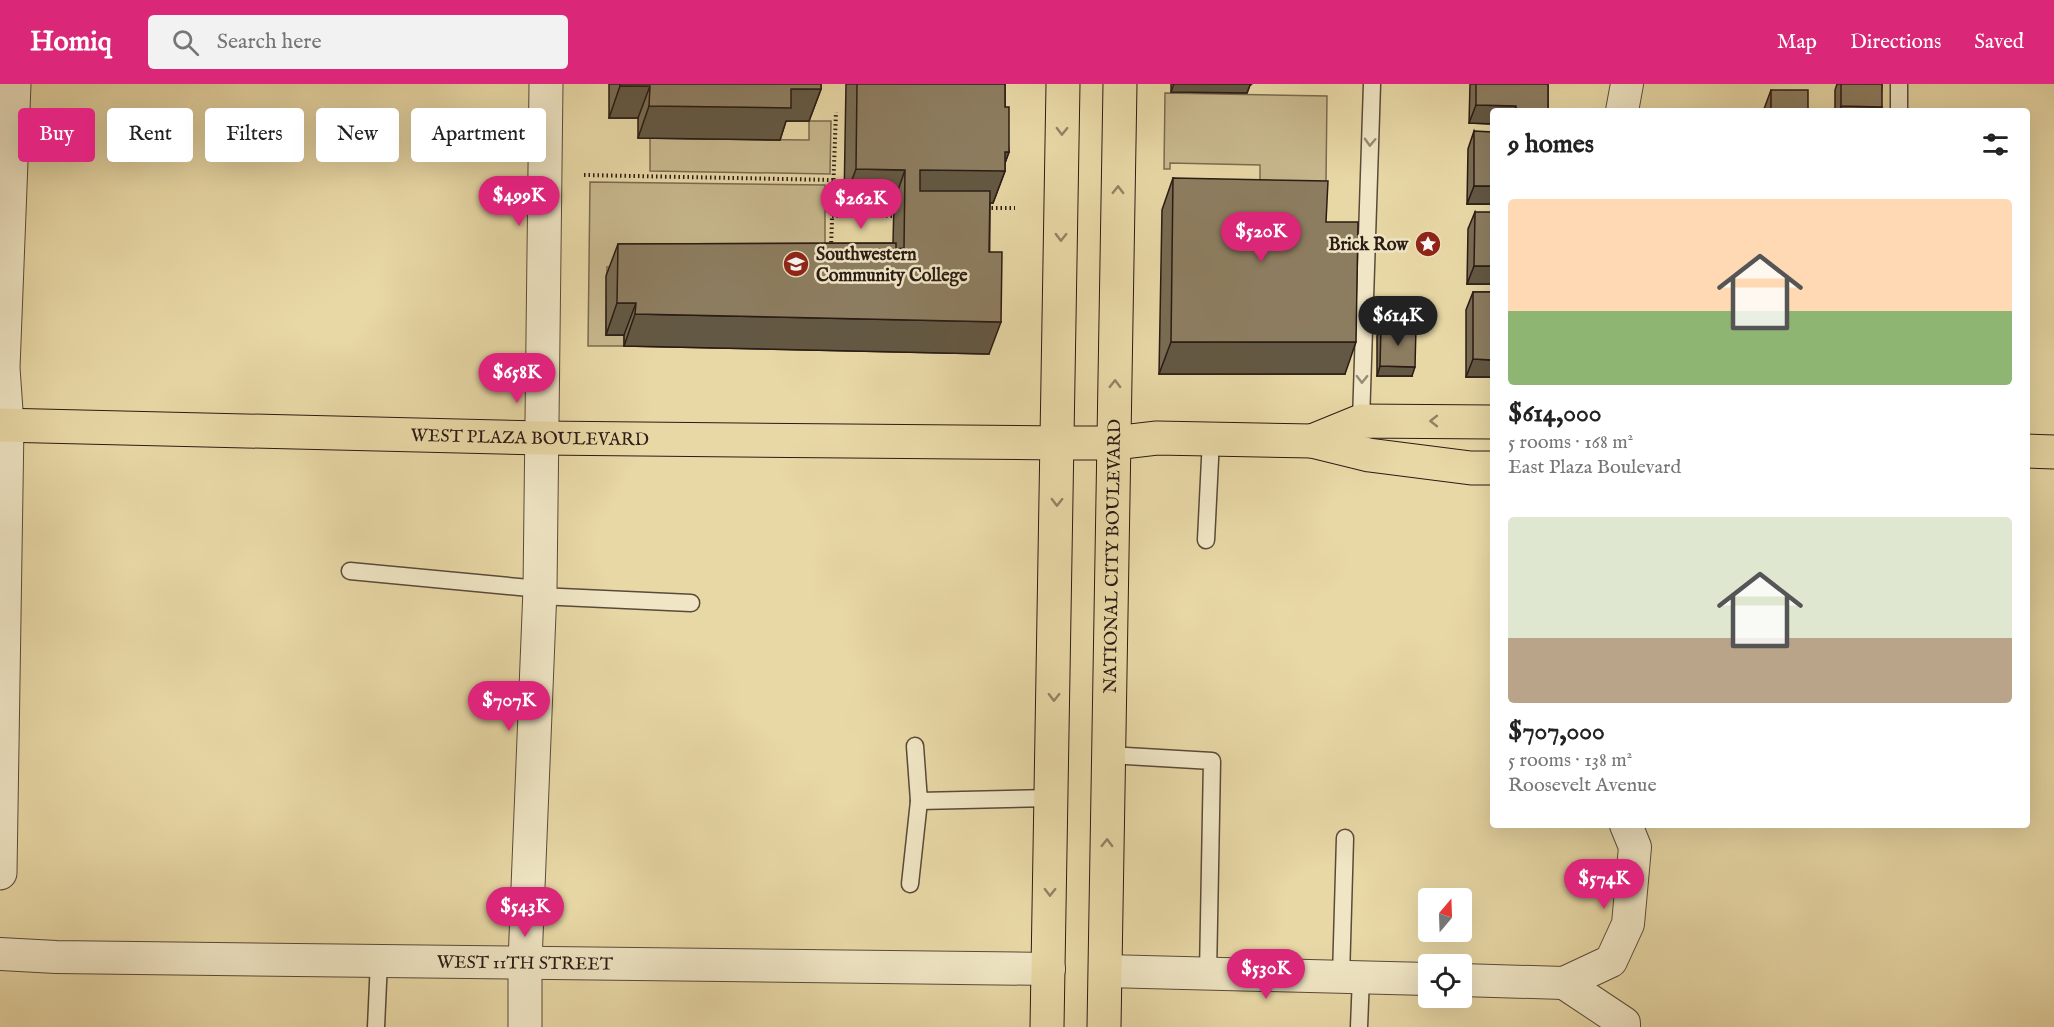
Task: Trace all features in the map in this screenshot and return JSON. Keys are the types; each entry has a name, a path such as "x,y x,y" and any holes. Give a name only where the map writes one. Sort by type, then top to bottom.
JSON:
{"main road":[{"path":"1047,1027 1063,84"},
{"name":"NATIONAL CITY BOULEVARD","path":"1104,1027 1120,84"},
{"path":"1312,441 1361,421 1490,422"},
{"name":"WEST PLAZA BOULEVARD","path":"4,425 542,438 1058,443 1114,443 1156,438 1312,441"},
{"path":"1312,441 1369,455 1471,468 1490,468"},
{"path":"2030,451 2054,452"}],"street":[{"path":"0,873 3,368 14,84"},
{"path":"525,1027 525,962 540,593 546,84"},
{"path":"1623,108 1627,84"},
{"path":"1472,980 1564,983 1611,961 1628,924 1635,847 1627,828"},
{"name":"WEST 11TH STREET","path":"0,954 56,957 1048,969"},
{"path":"1105,971 1418,979"},
{"path":"1564,983 1624,1023 1624,1027"}],"lane":[{"path":"1361,421 1372,84"},
{"path":"1899,84 1899,108"},
{"path":"1206,540 1211,439"},
{"path":"350,571 540,593 691,603"},
{"path":"910,884 919,801 915,746"},
{"path":"1108,755 1212,762 1209,974"},
{"path":"919,801 1052,798"},
{"path":"1345,838 1351,977 1359,1027"},
{"path":"376,1027 379,961"}],"path":[{"path":"831,255 836,112"},
{"path":"584,175 833,180"},
{"path":"832,205 894,207"},
{"path":"979,207 1015,208"},
{"path":"832,216 893,216"}],"shaded area":[{"path":"1165,93 1327,96 1326,182 1260,182 1260,165 1170,163 1170,169 1164,169"},
{"path":"809,121 831,121 830,174 650,171 650,138 809,140"},
{"path":"590,182 825,185 825,260 607,267 606,335 624,335 624,346 588,346"}],"building":[{"path":"620,84 821,84 821,89 791,89 791,108 649,106 650,86 620,86"},
{"name":"Southwestern Community College","path":"857,84 1005,84 1005,107 1009,107 1009,152 1005,152 1005,171 920,170 920,191 990,191 989,252 1002,252 1001,322 635,314 636,303 617,303 618,244 896,243 896,249 904,248 905,170 856,169"},
{"path":"1476,84 1548,84 1548,108 1476,105"},
{"path":"1841,84 1882,84 1882,107 1841,106"},
{"path":"1771,90 1808,90 1808,108 1771,108"},
{"path":"1474,131 1490,132 1490,186 1474,186"},
{"path":"1173,178 1328,181 1326,222 1358,222 1356,342 1171,342"},
{"path":"1475,212 1490,212 1490,266 1474,266"},
{"path":"1473,292 1490,292 1490,360 1473,359"},
{"path":"1381,327 1416,327 1415,367 1380,366"}],"place":[{"name":"Brick Row","path":"1428,244"},
{"name":"Southwestern Community College","path":"796,264"}]}
